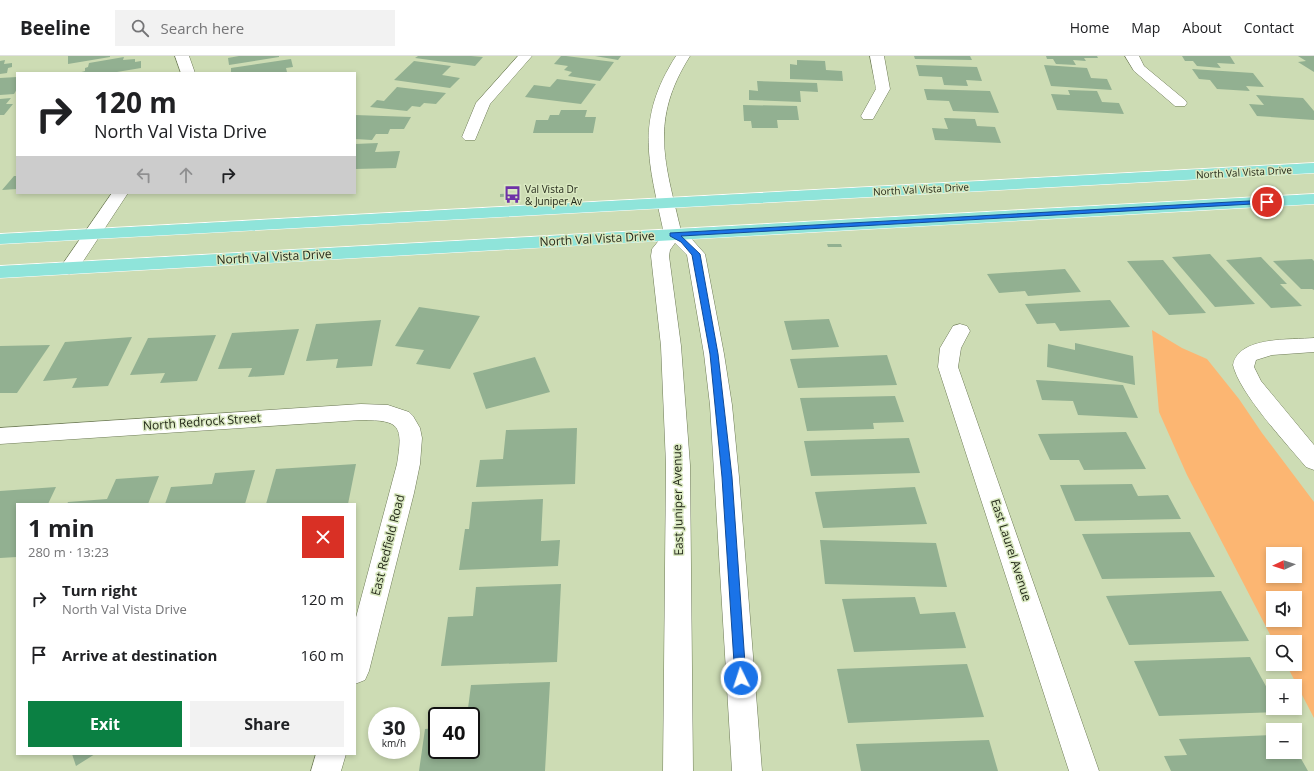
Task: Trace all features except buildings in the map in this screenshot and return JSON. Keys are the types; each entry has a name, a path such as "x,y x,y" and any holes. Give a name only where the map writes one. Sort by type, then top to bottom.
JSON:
{"main road":[{"name":"North Val Vista Drive","path":"0,239 1314,168"},
{"name":"North Val Vista Drive","path":"0,272 1314,199"}],"street":[{"path":"182,56 188,72"},
{"path":"470,137 482,103 525,56"},
{"path":"683,56 667,85 658,111 656,142 673,234 683,240 696,254 714,354 727,477 747,771"},
{"path":"868,116 883,89 877,56"},
{"path":"1132,56 1139,68 1180,102"},
{"path":"70,268 119,194"},
{"name":"East Juniper Avenue","path":"673,234 661,249 660,256 671,346 678,450 678,771"},
{"name":"East Laurel Avenue","path":"960,331 952,341 948,352 948,367 1084,771"},
{"path":"1314,345 1269,348 1250,354 1245,360 1244,367 1254,386 1314,461"},
{"name":"North Redrock Street","path":"0,436 361,412 393,414 403,419"},
{"name":"East Redfield Road","path":"356,667 401,498 410,453 411,440 409,428 403,419"},
{"path":"326,771 331,755"}],"shaded area":[{"path":"1152,330 1182,348 1207,359 1239,399 1262,433 1314,502 1314,718 1302,695 1302,679 1294,679 1290,671 1302,671 1302,635 1270,635 1266,627 1302,627 1302,591 1266,591 1266,627 1187,475 1159,412"}],"place":[{"name":"Val Vista Dr & Juniper Av","path":"512,195"}],"route":[{"path":"741,678 721,405 707,305 696,254 683,240 673,234 1267,202"}]}
